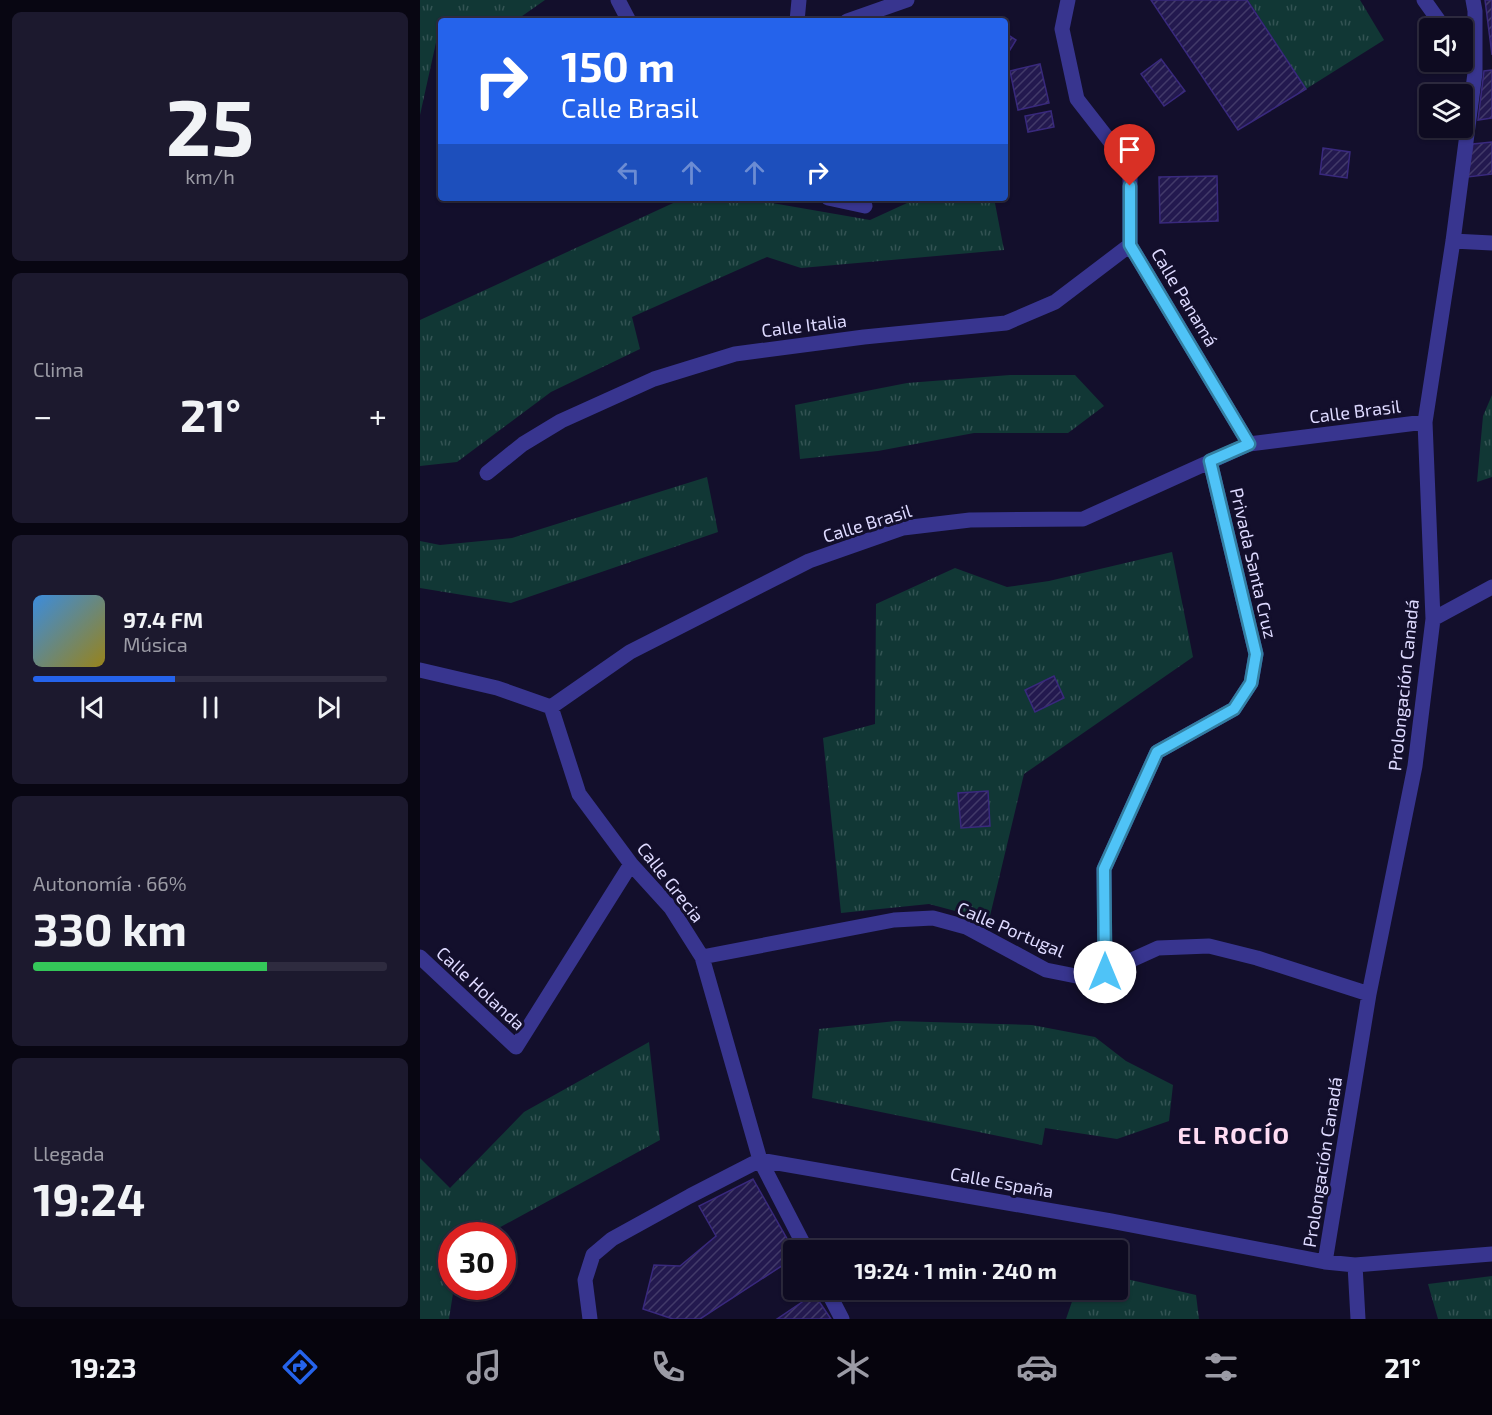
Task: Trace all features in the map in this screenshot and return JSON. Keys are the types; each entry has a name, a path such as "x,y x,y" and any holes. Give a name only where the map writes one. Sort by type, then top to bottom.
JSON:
{"street":[{"path":"618,0 627,18"},
{"path":"797,18 799,0"},
{"path":"856,18 907,0"},
{"name":"Calle Panamá","path":"1068,0 1062,29 1077,99 1131,166 1130,245 1249,444"},
{"path":"1424,0 1437,18"},
{"name":"Prolongación Canadá","path":"1325,1262 1369,994 1415,766 1433,619 1425,422 1453,241 1475,73 1473,0"},
{"path":"842,201 865,206"},
{"path":"1453,241 1492,243"},
{"name":"Calle Italia","path":"488,473 523,444 561,421 654,379 735,354 1006,323 1054,302 1130,245"},
{"name":"Calle Brasil","path":"551,707 630,652 809,561 903,528 970,520 1083,519 1249,444 1425,422"},
{"name":"Privada Santa Cruz","path":"1105,972 1104,869 1157,752 1234,709 1251,683 1256,654 1210,461"},
{"path":"1433,619 1492,587"},
{"path":"420,670 497,688 551,707"},
{"name":"Calle Grecia","path":"551,707 579,794 631,864 671,908 702,957 760,1160 801,1240"},
{"name":"Calle Holanda","path":"420,957 516,1047 631,864"},
{"name":"Calle Portugal","path":"702,957 894,920 933,918 966,927 1046,970 1076,976 1105,972 1158,948 1209,946 1257,958 1369,994"},
{"path":"590,1319 585,1280 593,1255 612,1239 760,1160"},
{"name":"Calle España","path":"760,1160 1100,1219 1325,1262 1355,1265 1492,1254"},
{"path":"1355,1265 1358,1319"},
{"path":"832,1300 842,1319"}],"green space":[{"path":"420,0 545,0 519,18 438,18 438,34 420,115"},
{"path":"1248,0 1360,0 1384,40 1306,89"},
{"path":"678,201 760,201 870,220 911,201 995,201 1004,250 801,268 767,257 632,317 640,349 551,392 457,462 420,466 420,320"},
{"path":"1010,375 1075,375 1104,406 1068,433 974,433 878,451 800,459 795,405 907,383"},
{"path":"1492,395 1492,477 1477,482 1483,416"},
{"path":"707,477 718,532 511,603 420,588 420,541 440,545 512,538"},
{"path":"1172,552 1193,657 1024,774 989,920 929,904 841,913 823,738 875,724 876,604 955,568 1007,587 1049,581"},
{"path":"896,1021 1032,1025 1095,1037 1126,1061 1173,1085 1169,1121 1117,1139 1045,1128 1042,1145 812,1098 819,1029"},
{"path":"649,1042 660,1140 510,1222 438,1222 438,1300 452,1300 449,1319 420,1319 420,1158 450,1188 524,1112"},
{"path":"1492,1276 1492,1319 1438,1319 1428,1284"},
{"path":"1128,1279 1196,1295 1199,1319 1066,1319 1073,1300 1128,1300"}],"building":[{"path":"1151,0 1247,0 1306,89 1238,130"},
{"path":"1485,0 1492,0 1492,55"},
{"path":"1008,35 1016,40 1008,53"},
{"path":"1161,59 1185,91 1164,106 1141,74"},
{"path":"1040,64 1049,103 1018,110 1010,71"},
{"path":"1492,70 1492,118 1478,120 1484,71"},
{"path":"1051,111 1054,127 1028,132 1025,116"},
{"path":"1492,142 1492,174 1468,177 1473,144"},
{"path":"1323,148 1350,152 1347,178 1320,174"},
{"path":"1217,176 1218,221 1160,223 1159,177"},
{"path":"1054,676 1064,698 1035,712 1025,690"},
{"path":"988,791 990,826 961,828 958,793"},
{"path":"753,1179 788,1240 783,1240 783,1265 700,1319 673,1319 643,1309 654,1265 680,1266 716,1236 699,1206"},
{"path":"805,1300 818,1300 831,1319 777,1319"}],"district":[{"name":"EL ROCÍO","path":"1234,1134"}],"route":[{"path":"1105,972 1104,869 1157,752 1234,709 1251,683 1256,654 1210,461 1249,444 1130,245 1130,186"}]}
